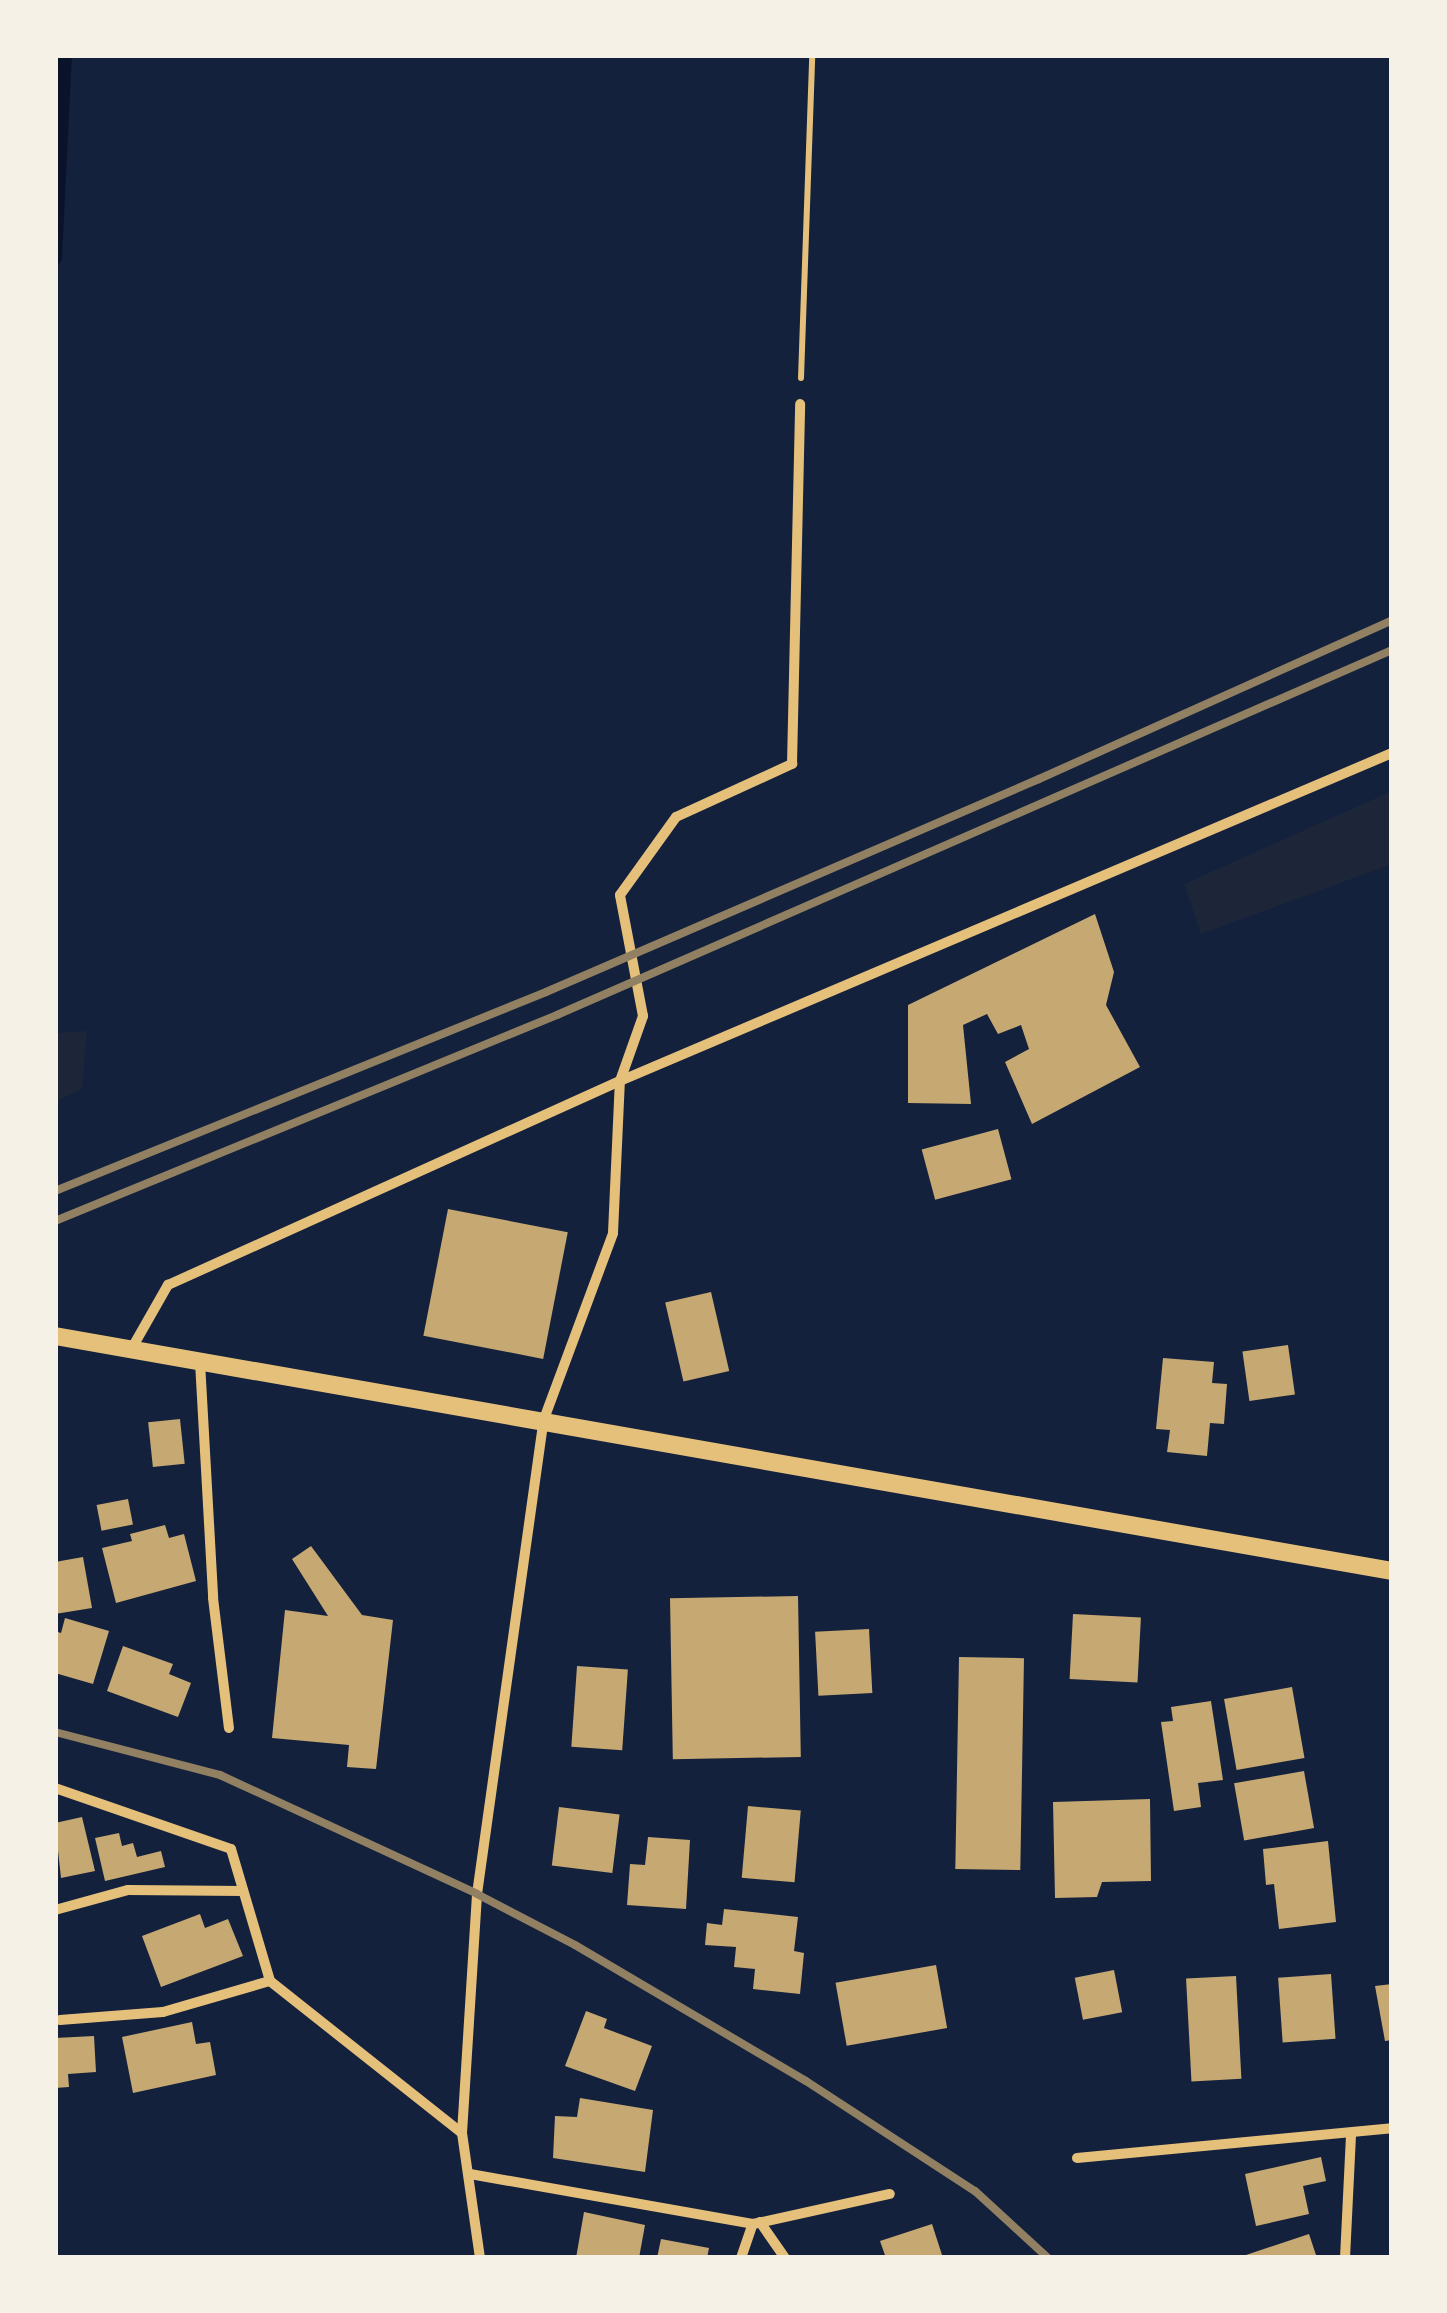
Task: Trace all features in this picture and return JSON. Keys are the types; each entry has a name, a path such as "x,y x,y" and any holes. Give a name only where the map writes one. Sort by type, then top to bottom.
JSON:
{"street":[{"path":"480,2258 462,2133 477,1894 544,1418 613,1233 620,1080 643,1016 620,894 676,817 792,764 800,404"},
{"path":"132,1348 168,1285 620,1080 1392,753"},
{"path":"55,1336 544,1418 1392,1571"},
{"path":"200,1362 213,1598 230,1728"},
{"path":"55,1788 230,1848 270,1981 462,2133"},
{"path":"55,1910 128,1890 243,1891"},
{"path":"60,2020 163,2012 270,1981"},
{"path":"1078,2158 1352,2135 1392,2128"},
{"path":"1345,2258 1352,2135"},
{"path":"470,2174 756,2223 890,2194"},
{"path":"741,2258 756,2223"},
{"path":"756,2223 786,2258"}],"path":[{"path":"800,404 812,55"}],"shaded area":[{"path":"1392,791 1392,864 1201,934 1184,884"},
{"path":"87,1031 82,1089 55,1102 55,1033"}],"building":[{"path":"1095,914 1114,972 1106,1005 1140,1067 1032,1124 1005,1062 1029,1049 1021,1025 998,1034 987,1014 963,1025 971,1104 908,1103 908,1005"},
{"path":"998,1129 1011,1179 935,1200 922,1149"},
{"path":"448,1209 568,1232 543,1359 423,1336"},
{"path":"711,1292 729,1371 683,1381 665,1303"},
{"path":"1288,1345 1295,1395 1249,1401 1242,1351"},
{"path":"1163,1358 1214,1362 1212,1383 1227,1384 1224,1424 1210,1423 1207,1456 1167,1452 1170,1430 1156,1429"},
{"path":"180,1419 185,1464 153,1467 148,1422"},
{"path":"128,1499 133,1525 102,1531 97,1505"},
{"path":"165,1525 169,1538 184,1534 196,1581 116,1603 102,1548 132,1541 130,1534"},
{"path":"311,1546 362,1615 393,1620 376,1769 347,1767 349,1745 272,1738 285,1610 328,1616 292,1559"},
{"path":"83,1557 92,1608 55,1614 55,1562"},
{"path":"798,1596 801,1757 673,1759 670,1598"},
{"path":"1073,1614 1141,1618 1138,1682 1070,1679"},
{"path":"65,1618 109,1631 93,1684 55,1673 55,1631 61,1633"},
{"path":"869,1629 872,1693 818,1696 815,1632"},
{"path":"123,1646 173,1664 169,1674 191,1683 178,1717 107,1691"},
{"path":"959,1657 1024,1658 1020,1870 955,1869"},
{"path":"577,1666 628,1670 622,1750 571,1747"},
{"path":"1292,1687 1305,1758 1237,1770 1224,1699"},
{"path":"1211,1701 1223,1780 1198,1783 1201,1807 1174,1811 1161,1722 1173,1721 1171,1707"},
{"path":"1304,1771 1314,1828 1244,1840 1234,1783"},
{"path":"1150,1799 1151,1881 1102,1882 1097,1897 1055,1898 1053,1802"},
{"path":"748,1806 801,1811 795,1882 742,1878"},
{"path":"559,1807 620,1814 612,1873 552,1866"},
{"path":"82,1817 95,1871 61,1878 55,1823"},
{"path":"119,1833 122,1846 133,1843 137,1857 161,1851 165,1867 105,1881 95,1838"},
{"path":"648,1837 690,1840 686,1909 627,1905 630,1864 645,1865"},
{"path":"1328,1841 1336,1922 1279,1929 1274,1884 1266,1885 1263,1849"},
{"path":"724,1909 798,1917 794,1951 804,1953 800,1994 753,1989 755,1969 734,1967 736,1947 705,1945 707,1923 722,1925"},
{"path":"200,1914 205,1928 228,1919 243,1956 161,1987 142,1936"},
{"path":"936,1965 947,2028 847,2046 836,1983"},
{"path":"1114,1970 1122,2012 1083,2020 1075,1978"},
{"path":"1331,1974 1336,2039 1283,2043 1278,1978"},
{"path":"1236,1976 1241,2079 1191,2081 1186,1979"},
{"path":"1392,1984 1392,2040 1385,2041 1375,1986"},
{"path":"586,2011 607,2019 604,2028 652,2046 635,2091 565,2066"},
{"path":"192,2022 196,2044 210,2042 216,2075 133,2093 122,2037"},
{"path":"94,2036 96,2072 68,2074 69,2087 55,2088 55,2038"},
{"path":"580,2098 653,2110 645,2172 553,2158 555,2116 577,2117"},
{"path":"1321,2157 1326,2181 1303,2186 1309,2214 1256,2226 1245,2174"},
{"path":"584,2212 645,2225 639,2258 576,2258"},
{"path":"932,2224 943,2258 886,2258 880,2241"},
{"path":"1309,2234 1317,2258 1240,2258 1240,2257"},
{"path":"661,2239 709,2248 707,2258 657,2258"}],"waterway":[{"path":"55,258 65,55"}],"railway":[{"path":"55,1191 546,992 1039,779 1392,620"},
{"path":"55,1221 557,1015 1392,650"},
{"path":"55,1732 220,1775 477,1894 575,1945 806,2081 975,2191 1048,2258"}]}
